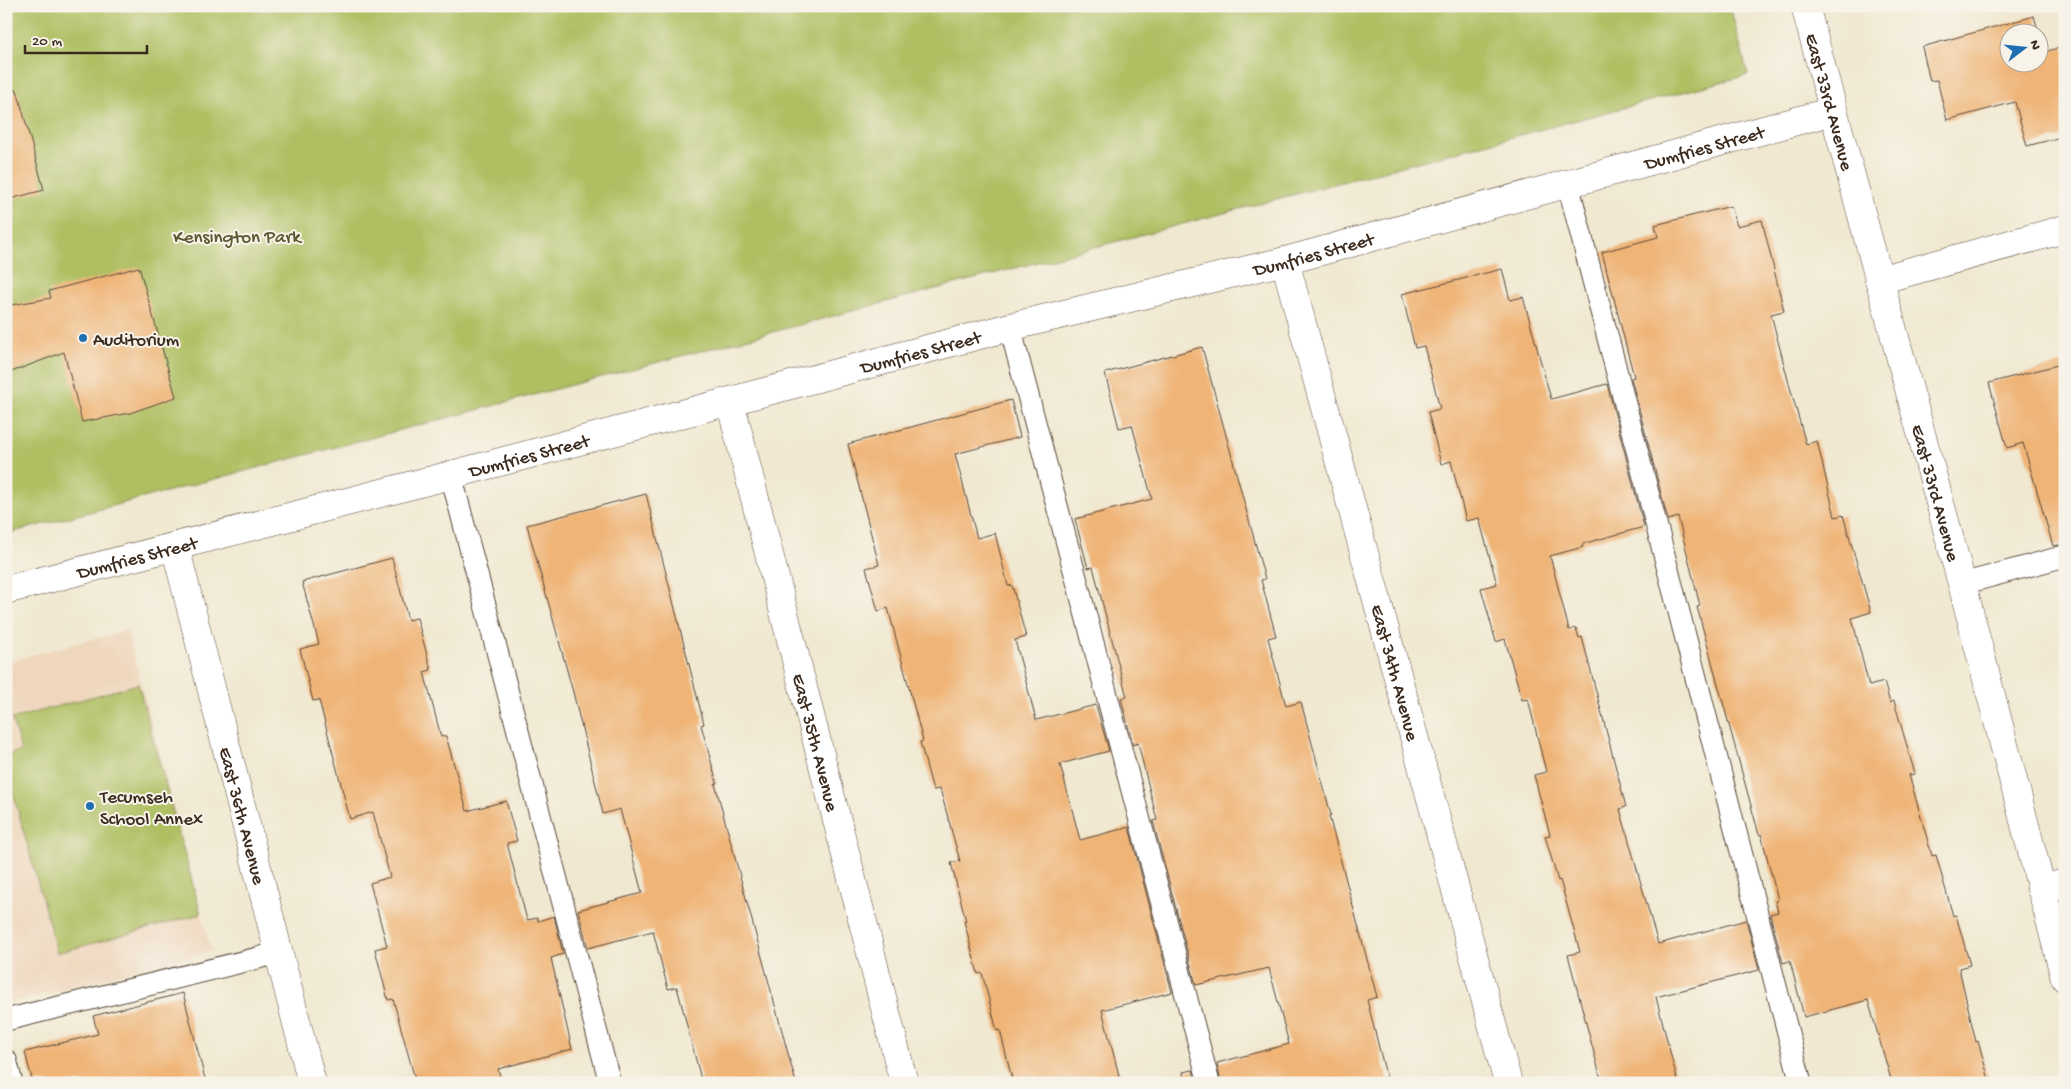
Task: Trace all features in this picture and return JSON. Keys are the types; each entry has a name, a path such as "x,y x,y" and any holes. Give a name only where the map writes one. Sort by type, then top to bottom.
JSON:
{"street":[{"name":"East 33rd Avenue","path":"1805,6 1962,584 2053,886 2065,978"},
{"name":"Dumfries Street","path":"6,590 451,475 1010,327 1285,261 1833,111"},
{"path":"1879,280 2065,229"},
{"name":"East 34th Avenue","path":"1285,261 1508,1083"},
{"name":"East 35th Avenue","path":"730,401 904,1083"},
{"name":"East 36th Avenue","path":"175,546 312,1083"}],"lane":[{"path":"1568,184 1802,1083"},
{"path":"1010,327 1209,1083"},
{"path":"451,475 610,1083"},
{"path":"1962,584 2065,556"},
{"path":"6,1020 278,953"},
{"path":"6,1060 12,1083"}],"shaded area":[{"name":"Tecumseh School Annex","path":"127,630 211,951 6,1004 6,662"}],"green space":[{"name":"Kensington Park","path":"6,6 1730,6 1748,75 6,534"},
{"name":"Tecumseh School Annex","path":"138,684 201,914 57,953 6,767 6,755 21,751 12,719"}],"building":[{"path":"2034,16 2036,22 2012,22"},
{"path":"1998,26 1998,72 2048,72 2048,51 2065,46 2065,136 2027,146 2015,102 1947,120 1937,80 1930,81 1922,47"},
{"path":"17,90 44,190 6,200 6,91"},
{"path":"1731,206 1737,226 1762,220 1784,311 1771,314 1788,380 1806,444 1817,441 1835,517 1843,515 1871,612 1852,618 1869,686 1884,682 1890,703 1894,701 1915,774 1909,775 1932,856 1936,855 1953,916 1956,915 1970,965 1959,968 1976,1042 1978,1041 1990,1083 1892,1083 1868,1000 1804,1017 1790,961 1783,963 1770,914 1778,912 1775,901 1778,900 1697,607 1700,606 1678,517 1668,520 1631,378 1634,377 1602,252 1658,237 1655,225"},
{"name":"Auditorium","path":"139,267 176,397 130,413 82,422 64,352 6,374 6,306 51,298 49,291"},
{"path":"1502,269 1510,300 1523,297 1551,399 1607,384 1644,527 1582,544 1583,547 1550,556 1569,630 1576,628 1579,638 1582,637 1626,807 1620,809 1658,944 1746,920 1759,970 1656,997 1678,1083 1602,1083 1568,955 1580,952 1560,880 1558,881 1545,836 1550,835 1534,775 1546,772 1528,699 1522,700 1505,639 1496,642 1481,588 1497,584 1479,518 1466,521 1451,461 1441,464 1428,412 1440,409 1424,346 1415,348 1402,294"},
{"path":"1202,347 1265,579 1261,580 1276,636 1268,638 1286,706 1301,702 1377,997 1367,1000 1388,1083 1221,1083 1217,1063 1289,1044 1269,968 1196,985 1153,821 1157,820 1138,743 1133,745 1121,698 1127,697 1093,567 1088,568 1075,519 1152,499 1132,425 1119,428 1105,373"},
{"path":"2065,363 2065,544 2053,546 2023,443 2007,448 1989,383"},
{"path":"1011,400 1020,437 955,454 977,538 995,533 1008,586 1012,585 1026,637 1015,640 1036,720 1096,705 1109,751 1060,764 1080,840 1129,827 1172,992 1102,1010 1121,1083 1013,1083 1000,1030 997,1031 982,973 978,974 964,921 966,921 951,863 960,861 940,789 933,790 920,742 923,741 888,608 878,611 866,568 879,565 848,444"},
{"path":"646,494 704,724 701,725 717,783 715,784 796,1083 702,1083 677,987 668,989 653,931 588,948 578,910 642,893 620,809 603,814 573,692 527,525"},
{"path":"392,558 408,620 417,618 431,670 424,672 441,737 446,736 467,811 506,801 517,841 507,843 527,920 537,918 538,921 554,916 563,954 551,958 572,1049 498,1069 502,1083 416,1083 393,999 388,1000 375,949 387,946 370,883 390,877 373,812 350,819 319,700 313,701 300,649 319,644 302,582"},
{"path":"183,993 206,1083 33,1083 25,1052 98,1034 93,1016"},
{"path":"1193,1070 1196,1083 1185,1083 1183,1072"}],"place":[{"name":"Auditorium","path":"83,338"},
{"name":"Tecumseh School Annex","path":"90,806"}]}
